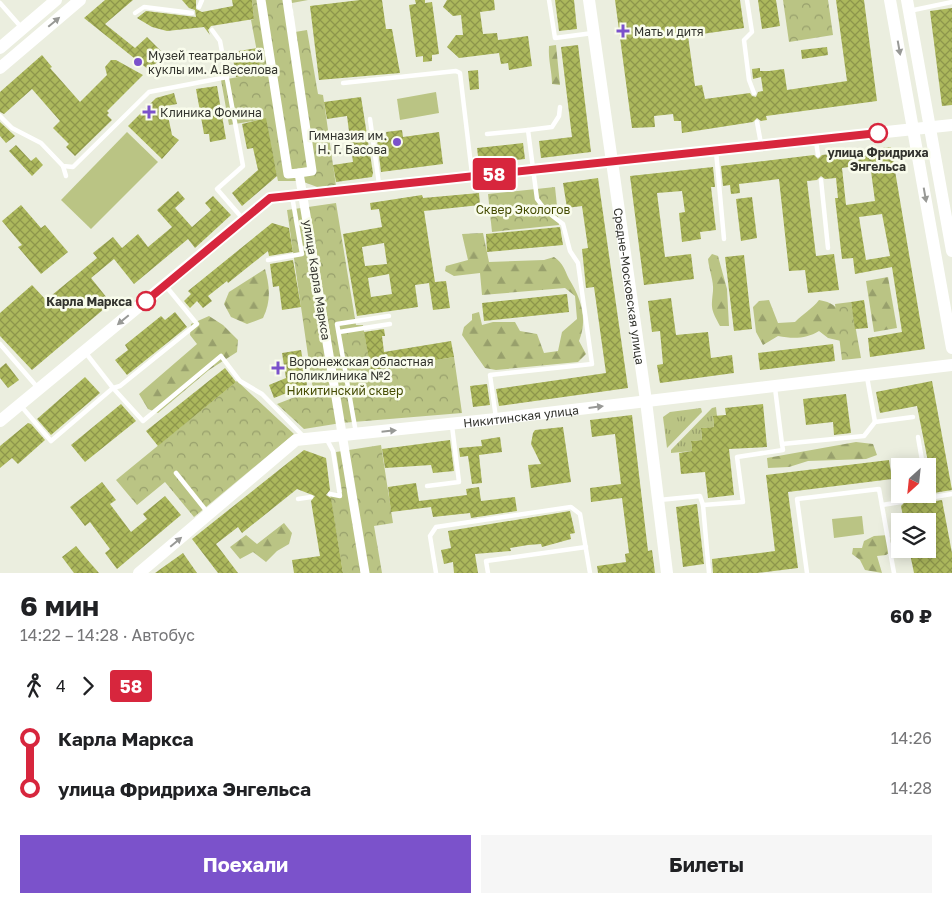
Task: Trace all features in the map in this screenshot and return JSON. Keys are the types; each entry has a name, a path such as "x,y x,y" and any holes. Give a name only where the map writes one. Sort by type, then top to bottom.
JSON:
{"street":[{"path":"2,43 56,0"},
{"path":"0,68 80,0"},
{"path":"261,0 288,174 312,171 287,0"},
{"name":"Средне-Московская улица","path":"589,0 646,402 667,573"},
{"path":"890,0 952,348"},
{"path":"908,6 952,252"},
{"path":"0,421 270,198 952,125"},
{"name":"улица Карла Маркса","path":"300,173 297,194 343,435 365,573"},
{"name":"Никитинская улица","path":"139,573 296,440 646,402 952,365"}],"lane":[{"path":"199,7 202,0"},
{"path":"549,0 555,38 594,33"},
{"path":"747,0 752,32 744,40 749,80 754,93"},
{"path":"908,6 952,2"},
{"path":"0,3 22,28"},
{"path":"135,13 144,7 192,12"},
{"path":"212,30 220,41 243,166 217,189 244,220"},
{"path":"343,83 456,71 460,73 472,176"},
{"path":"63,166 73,167 149,92 227,77"},
{"path":"487,134 552,127 559,116 560,108"},
{"path":"0,116 12,128 41,143 63,166 66,176"},
{"path":"370,119 379,185"},
{"path":"757,122 761,145"},
{"path":"496,419 490,375 592,364 578,263 570,251 563,224 546,211 537,199 528,130"},
{"path":"816,139 818,155"},
{"path":"716,150 724,239"},
{"path":"820,180 828,248"},
{"path":"268,260 302,254 297,194"},
{"path":"20,405 51,441 114,388 120,386 197,324 165,285"},
{"path":"356,434 337,324 389,316"},
{"path":"339,332 390,324"},
{"path":"0,344 38,389"},
{"path":"85,351 143,421 221,356 240,381 262,394 306,439"},
{"path":"867,375 875,422"},
{"path":"702,505 743,502 737,457 783,450 775,386"},
{"path":"782,444 864,436 875,422 913,417"},
{"path":"428,486 459,482 452,424"},
{"path":"325,437 333,451 340,496 330,494"},
{"path":"918,437 922,458"},
{"path":"176,473 208,514"},
{"path":"806,573 798,499 879,489 894,573"},
{"path":"936,495 952,494"},
{"path":"658,500 700,496 709,573"},
{"path":"298,499 311,497"},
{"path":"882,505 894,503"},
{"path":"436,573 430,536 436,527 571,507 580,514 590,573"},
{"path":"488,573 486,561 586,547"}],"green space":[{"path":"252,0 308,0 292,3 295,32 307,30 318,94 323,95 336,186 320,188 301,181 278,181 265,119 229,125 221,80 261,73 251,20 254,19"},
{"path":"783,0 828,0 833,35 789,42"},
{"path":"556,45 560,85 552,84 551,75 549,46"},
{"path":"436,92 439,113 400,120 397,99"},
{"path":"127,132 158,162 91,229 61,200"},
{"name":"Сквер Экологов","path":"555,187 559,225 492,232 488,194"},
{"name":"Никитинский сквер","path":"336,203 356,325 363,325 371,371 454,357 462,413 341,423 304,429 277,404 313,390 287,210"},
{"path":"483,233 489,262 544,260 554,257 562,264 577,294 582,309 583,325 579,341 586,354 578,362 496,370 485,368 462,335 464,327 472,320 472,314 479,312 482,325 493,322 515,322 520,331 537,334 544,353 558,351 562,332 577,319 575,296 565,288 482,295 480,273 454,276 445,271 446,266 468,260 462,234"},
{"path":"712,254 718,256 727,289 729,326 720,326 712,309 713,284 708,259"},
{"path":"265,269 269,294 263,318 247,324 231,317 224,304 229,292"},
{"path":"888,277 897,328 874,332 866,281"},
{"path":"769,300 778,323 795,322 819,300 833,305 839,314 841,341 828,338 819,331 799,338 778,336 763,345 756,332 753,307 759,301"},
{"path":"851,302 861,358 842,360 835,304"},
{"path":"209,316 223,325 238,340 237,352 209,370 158,413 148,409 139,394 197,344 190,335 191,324"},
{"name":"Никитинский сквер","path":"237,381 294,434 194,517 165,482 137,505 116,480"},
{"path":"716,407 717,416 713,417 714,427 701,428 702,440 691,441 692,451 671,453 671,450 712,408"},
{"path":"701,408 702,412 667,448 663,417 670,412"},
{"path":"856,442 873,444 877,455 866,459 808,461 789,467 768,468 767,458"},
{"path":"381,445 393,523 374,526 382,573 343,573 330,494 342,492 336,452"},
{"path":"862,516 864,534 834,538 832,519"},
{"path":"284,523 292,533 289,544 277,551 266,562 253,552 240,559 230,547 246,535 257,544"},
{"path":"889,535 891,542 891,551 886,555 877,556 882,573 865,570 860,560 852,554 853,548 862,548 864,541 874,536"}],"building":[{"path":"105,0 133,0 105,24 135,48 147,37 161,51 160,53 163,56 149,70 84,18"},
{"path":"182,0 196,0 196,9 202,12 233,6 232,0 252,0 254,19 211,26 208,30 210,35 204,27 167,31 152,27 137,18 146,11 196,17 195,10 189,8"},
{"path":"360,0 382,0 386,29 392,29 400,73 319,80 310,6"},
{"path":"415,0 425,0 425,3 432,2 439,54 432,55 432,61 423,62 423,56 416,57 409,5 416,4"},
{"path":"447,0 494,0 495,10 480,12 483,34 497,33 498,40 528,36 532,66 509,70 508,63 501,64 499,53 459,58 447,47 456,35 463,35 461,15 453,16 443,7"},
{"path":"555,0 574,0 577,29 559,31"},
{"path":"615,0 740,0 744,28 688,36 695,86 702,85 705,99 750,93 756,97 758,92 763,91 761,77 753,79 752,69 760,68 760,71 769,71 784,69 787,90 847,81 836,0 864,0 877,101 766,116 767,120 761,121 757,118 753,122 682,133 681,121 674,121 673,114 654,116 655,127 632,128"},
{"path":"758,0 776,0 780,26 762,29"},
{"path":"952,8 952,105 942,106 930,11"},
{"path":"578,45 591,152 541,158 539,141 572,137 561,47"},
{"path":"827,47 828,55 802,59 801,50"},
{"path":"257,48 261,73 236,77 232,52"},
{"path":"42,55 52,67 50,68 80,102 107,75 105,67 111,60 116,60 143,75 107,111 109,113 107,115 112,120 75,156 66,147 69,144 53,128 60,121 32,89 4,114 0,112 0,92"},
{"path":"478,70 479,89 470,90 468,71"},
{"path":"217,86 226,139 210,142 209,134 204,134 196,89"},
{"path":"174,93 177,104 166,106 172,135 179,140 162,159 128,126 156,98"},
{"path":"361,97 373,173 372,177 336,182 333,165 353,162 347,116 327,119 324,102"},
{"path":"266,118 277,176 242,206 232,193 258,170 253,148 247,149 242,124"},
{"path":"0,122 15,136 6,143 0,136"},
{"path":"402,130 403,137 439,132 443,164 381,172 377,140 387,139 386,132"},
{"path":"523,143 525,159 479,164 477,148"},
{"path":"16,145 31,161 36,157 43,165 32,176 9,151"},
{"path":"891,147 925,349 870,357 868,338 902,332 892,267 855,274 853,258 842,259 835,198 838,198 836,178 825,179 821,176 817,180 807,181 816,256 834,254 839,290 808,293 805,270 789,271 779,179 739,184 740,193 731,194 730,185 723,186 721,166 814,155 818,159 822,155","holes":["870,164 875,201 846,205 842,168","882,214 890,256 866,260 859,217"]},
{"path":"713,167 715,187 711,187 716,230 700,232 701,239 682,242 679,213 685,212 682,191 657,193 665,257 691,254 694,279 644,285 630,176"},
{"path":"598,178 628,388 499,406 496,389 606,373 594,287 586,288 582,249 588,248 582,206 567,208 563,183"},
{"path":"178,191 185,199 175,208 192,227 211,210 205,203 213,196 231,215 195,248 188,239 134,284 114,259 91,278 111,303 32,370 0,336 0,313 32,285 46,300 97,258 93,253 113,237 122,248 138,234 148,247 172,227 157,210"},
{"path":"479,193 480,205 424,211 435,282 446,281 450,308 433,310 429,283 415,285 418,307 357,316 343,234 382,227 379,209 371,210 370,203 422,195 423,198","holes":["384,243 387,264 365,266 362,247","389,274 392,294 371,297 368,278"]},
{"path":"752,197 757,238 741,241 736,199"},
{"path":"21,205 41,228 45,225 68,252 41,274 18,247 22,245 2,221"},
{"path":"272,223 289,228 293,252 269,256 268,251 228,283 227,281 208,296 212,301 203,308 197,301 190,308 184,301 191,294 188,291"},
{"path":"560,227 563,245 487,252 486,234"},
{"path":"744,255 752,329 734,331 725,257"},
{"path":"293,260 301,307 282,310 279,286 273,287 270,264"},
{"path":"567,294 569,312 484,321 482,303"},
{"path":"671,298 676,335 708,332 711,358 732,355 734,373 660,383 657,365 663,364 660,331 652,332 648,301"},
{"path":"864,300 868,328 855,329 851,302"},
{"path":"175,312 187,327 127,375 115,360 128,350 125,345 161,316 165,320"},
{"path":"384,329 385,336 382,336 384,352 451,341 454,357 371,371 364,332"},
{"path":"833,344 835,361 760,370 758,353"},
{"path":"301,350 307,385 274,398 269,385 286,378 282,353"},
{"path":"6,363 19,380 8,388 0,378 0,368"},
{"path":"225,368 236,382 158,446 146,431"},
{"path":"85,377 100,393 51,435 37,419"},
{"path":"932,381 952,490 936,493 936,458 927,458 917,406 880,413 876,392"},
{"path":"487,384 490,405 473,407 470,386"},
{"path":"846,394 851,433 834,435 833,422 806,425 803,399"},
{"path":"121,404 136,421 85,462 71,445"},
{"path":"763,404 767,447 729,449 734,495 708,498 705,472 681,474 679,453 692,451 691,441 702,440 701,428 714,427 713,416 726,415 725,408"},
{"path":"632,415 648,551 652,550 655,573 598,573 597,566 626,562 625,554 629,553 622,498 591,502 590,488 621,484 615,434 592,437 590,420"},
{"path":"28,423 45,440 18,464 12,458 0,468 0,446"},
{"path":"563,427 571,482 531,488 528,465 541,464 531,444 533,433 535,430"},
{"path":"500,437 502,452 479,455 482,483 472,484 468,456 460,457 459,448 482,446 481,440"},
{"path":"450,440 454,471 433,473 431,465 385,468 382,449"},
{"path":"304,450 326,458 330,490 326,495 331,498 343,573 294,573 292,560 320,556 311,501 315,496 297,489 242,533 238,527 216,544 238,573 218,573 192,539"},
{"path":"889,460 891,479 788,492 798,568 757,573 713,573 712,559 775,551 766,475"},
{"path":"102,482 116,500 110,504 131,532 147,519 143,514 165,496 181,515 117,569 105,553 110,549 90,522 85,526 70,507"},
{"path":"416,483 419,501 467,495 466,489 479,487 481,501 515,497 517,511 471,518 470,513 433,517 431,507 391,512 388,487"},
{"path":"942,500 952,553 952,573 914,573 911,558 936,558 936,513 902,513 901,506 904,503 936,503 936,501"},
{"path":"697,504 704,564 683,567 676,507"},
{"path":"570,511 575,533 570,534 571,539 542,547 541,544 528,545 510,548 511,551 475,554 478,573 454,573 453,562 444,564 441,550 451,548 448,531"},
{"path":"76,546 99,573 74,573 62,557"},
{"path":"183,553 197,573 155,573"}],"bus line":[{"name":"58","path":"146,301 270,198 302,193 878,133"}],"place":[{"name":"Мать и дитя","path":"623,31"},
{"name":"Музей театральной куклы им. А.Веселова","path":"138,62"},
{"name":"Клиника Фомина","path":"149,112"},
{"name":"улица Фридриха Энгельса","path":"878,133"},
{"name":"Гимназия им. Н. Г. Басова","path":"397,142"},
{"name":"Карла Маркса","path":"146,301"},
{"name":"Воронежская областная поликлиника №2","path":"278,368"}]}
